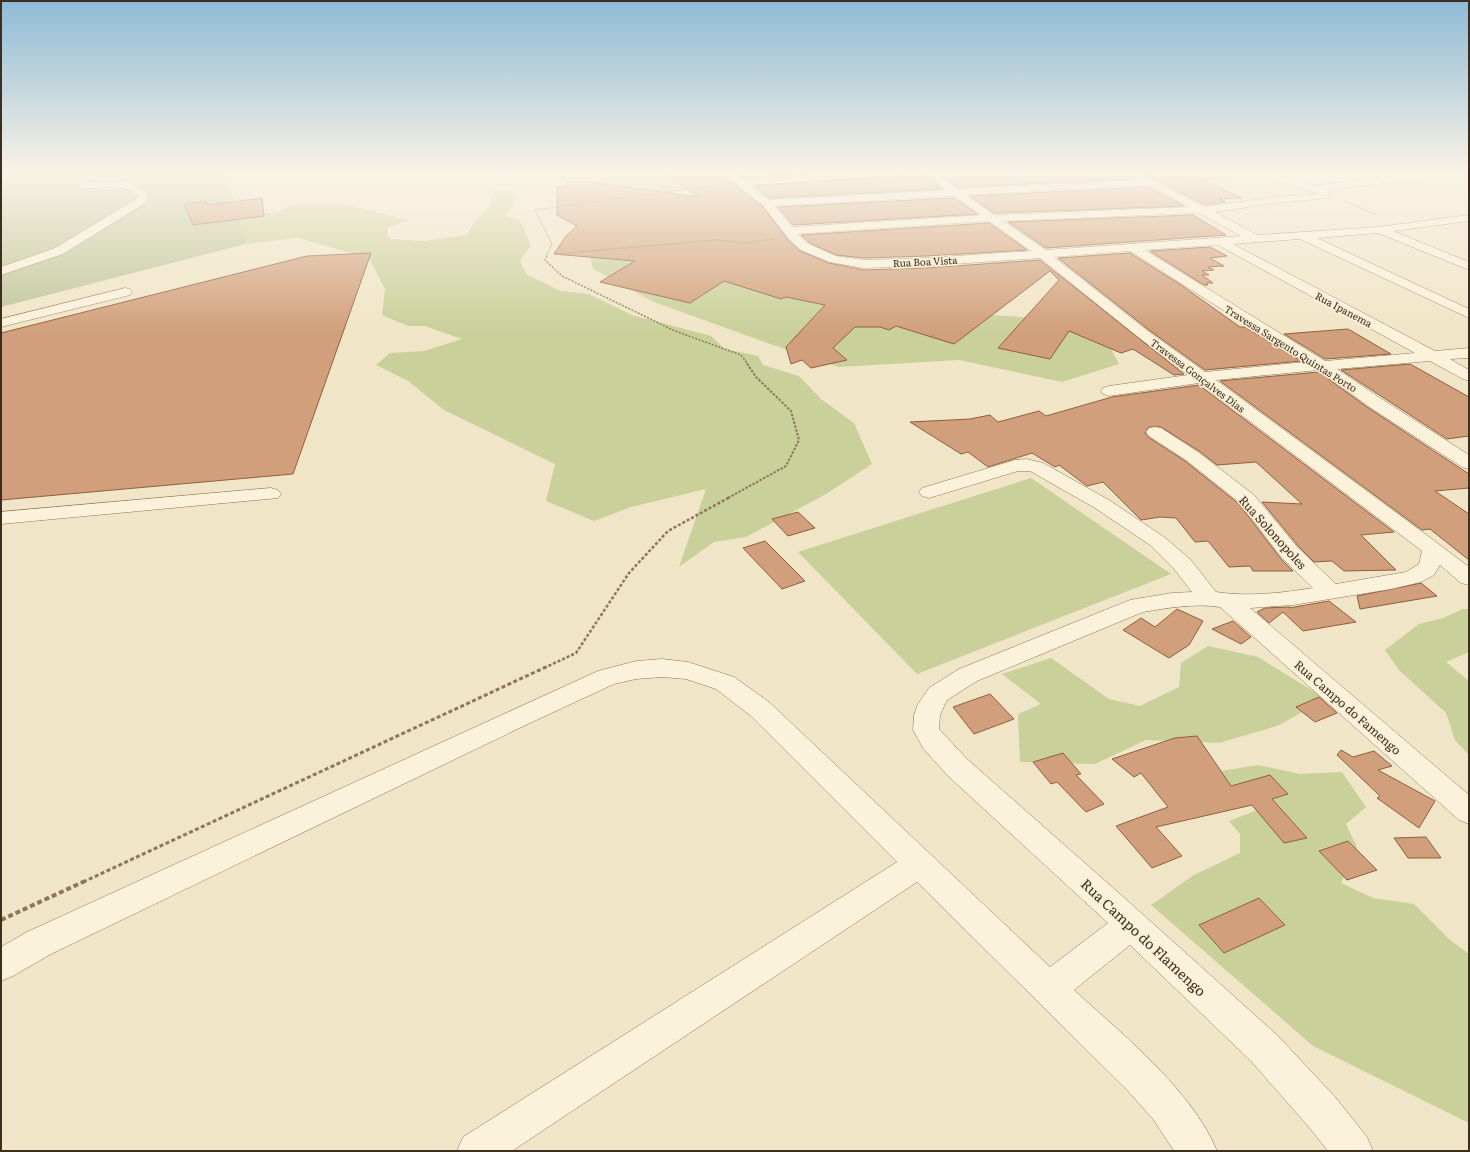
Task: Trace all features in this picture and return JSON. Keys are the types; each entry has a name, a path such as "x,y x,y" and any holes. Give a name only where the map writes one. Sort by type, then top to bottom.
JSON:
{"street":[{"path":"1,270 59,251 102,226"},
{"name":"Rua Boa Vista","path":"784,226 791,234 811,251 843,262 864,264 926,262 1043,254 1378,230 1404,226"},
{"path":"791,234 894,226"},
{"name":"Travessa Gonçalves Dias","path":"1002,226 1043,254 1143,334 1433,549 1469,578"},
{"path":"1230,226 1253,238"},
{"path":"1378,230 1468,265"},
{"path":"1301,235 1469,314"},
{"name":"Rua Ipanema","path":"1219,241 1469,376"},
{"name":"Travessa Sargento Quintas Porto","path":"1132,247 1324,367 1374,402 1469,463"},
{"path":"926,262 969,272"},
{"path":"1,323 125,292"},
{"path":"1109,391 1268,370 1324,367 1469,353"},
{"name":"Rua Solonopoles","path":"1155,432 1192,456 1247,500 1290,553 1331,592"},
{"path":"929,492 1015,466 1026,465 1036,467 1102,504 1157,541 1218,600"},
{"path":"1,518 271,494"},
{"name":"Rua Campo do Flamengo","path":"1353,1151 1322,1112 1264,1048 957,767 932,741 927,723 931,704 938,694 968,675 1138,605 1162,600 1293,598 1391,582 1413,576 1426,570 1430,564 1433,549"},
{"name":"Rua Campo do Famengo","path":"1218,600 1469,812"},
{"path":"1,965 39,943 520,716 608,677 636,670 662,668 688,671 725,683 760,709 1141,1078 1166,1106 1198,1151"},
{"path":"477,1151 919,864"},
{"path":"1048,989 1131,925"}],"path":[{"path":"1,920 576,653 629,573 668,532 786,466 799,440 791,411 756,377 742,355 675,331 562,276 545,260 552,244 543,226"},
{"path":"555,254 717,240 748,243 791,234"}],"green space":[{"path":"1,226 241,226 246,244 1,307"},
{"path":"241,226 393,226 387,228 389,239 424,241 466,235 472,226 523,226 531,245 520,261 527,275 561,291 589,294 632,315 711,336 725,349 758,356 763,365 799,376 821,399 854,423 872,464 826,494 746,537 714,542 679,567 706,489 631,507 594,521 546,501 555,464 444,410 408,381 376,365 390,353 424,351 462,339 425,326 408,326 382,315 385,289 369,258 298,238 246,244"},
{"path":"602,226 689,226 978,314 1048,319 1104,336 1119,364 1062,382 959,360 839,367 654,302 593,269 589,250"},
{"path":"1031,478 1171,574 917,674 798,552"},
{"path":"1463,609 1469,609 1469,652 1446,662 1469,681 1469,755 1455,740 1446,713 1399,670 1385,650 1419,624 1443,618"},
{"path":"1208,646 1258,657 1326,699 1277,726 1219,743 1146,740 1095,764 1020,762 1018,714 1041,704 1002,674 1051,658 1109,699 1140,706 1179,687 1181,663"},
{"path":"1258,765 1300,774 1342,772 1366,807 1346,824 1357,847 1341,883 1373,898 1414,904 1449,939 1469,954 1469,1123 1313,1046 1151,905 1194,875 1240,853 1240,834 1229,821 1257,810 1209,773"}],"building":[{"path":"577,226 777,226 788,240 800,251 829,263 864,270 926,268 1040,260 1184,374 1174,375 1133,349 1121,353 1069,331 1050,359 998,348 1059,280 1050,271 954,344 896,326 889,330 880,327 855,327 833,348 847,360 811,368 802,360 791,364 786,347 825,305 786,297 781,299 724,281 690,303 600,282 635,261 554,254 566,236"},
{"path":"946,226 993,226 1027,250 864,258 836,255 810,243 801,235"},
{"path":"1013,226 1211,226 1226,235 1046,248"},
{"path":"1210,247 1227,256 1210,258 1224,266 1208,267 1214,270 1202,271 1209,275 1202,275 1213,283 1206,283 1208,285 1204,285 1150,251"},
{"path":"371,253 293,474 1,500 1,333 307,256"},
{"path":"1130,253 1181,285 1240,327 1245,327 1301,361 1205,370 1149,330 1058,258"},
{"path":"1348,329 1391,354 1325,359 1284,334"},
{"path":"1410,364 1469,397 1469,436 1447,439 1341,370"},
{"path":"1319,372 1367,407 1469,474 1469,488 1435,491 1469,514 1469,560 1430,529 1422,530 1220,381"},
{"path":"1199,385 1394,532 1361,535 1396,570 1344,571 1332,561 1314,562 1299,547 1262,502 1302,504 1256,462 1217,465 1199,451 1161,427 1149,427 1145,433 1148,437 1185,461 1239,504 1281,559 1293,571 1253,571 1250,566 1229,567 1208,541 1195,542 1176,518 1160,517 1141,520 1103,482 1087,486 1059,465 1055,467 1032,453 988,467 968,452 961,454 910,422 970,419 990,415 998,422 1039,411 1046,416 1112,397"},
{"path":"798,512 815,528 788,536 772,519"},
{"path":"765,541 805,581 782,589 743,548"},
{"path":"1421,583 1437,596 1360,609 1357,596"},
{"path":"1329,601 1356,622 1303,631 1283,612 1269,623 1257,612 1265,608 1290,607 1289,608"},
{"path":"1177,609 1203,621 1189,645 1169,658 1123,630 1141,618 1155,627"},
{"path":"1233,621 1251,637 1241,644 1212,629"},
{"path":"990,694 1014,719 974,734 953,707"},
{"path":"1319,697 1337,713 1315,722 1296,707"},
{"path":"1197,736 1231,786 1270,775 1288,794 1272,799 1307,838 1284,843 1252,805 1156,827 1182,856 1152,868 1116,826 1168,807 1141,773 1134,777 1112,759 1175,738"},
{"path":"1341,750 1353,757 1374,751 1392,766 1378,770 1435,801 1419,828 1377,798 1380,796 1337,755"},
{"path":"1063,753 1081,774 1076,775 1104,804 1086,812 1057,782 1051,784 1033,762"},
{"path":"1426,837 1441,858 1408,858 1394,838"},
{"path":"1348,841 1377,870 1347,880 1319,851"},
{"path":"1259,898 1285,925 1224,953 1199,925"}]}
